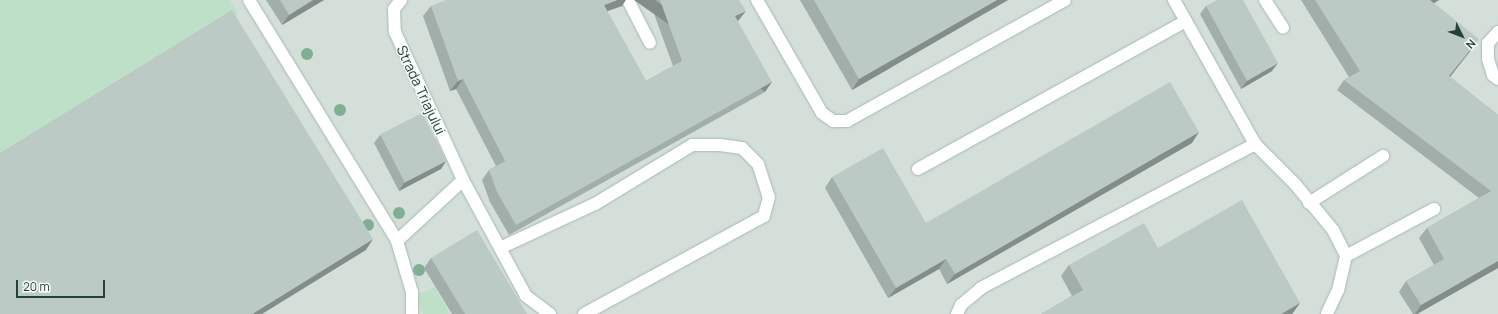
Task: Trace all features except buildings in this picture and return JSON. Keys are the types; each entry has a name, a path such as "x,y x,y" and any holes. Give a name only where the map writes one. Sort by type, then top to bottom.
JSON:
{"lane":[{"path":"249,0 396,241 412,292 412,314"},
{"name":"Strada Triajului","path":"401,0 394,9 394,32 463,180 526,296 550,314"},
{"path":"628,0 650,43"},
{"path":"757,0 822,113 833,121 847,121 1065,0"},
{"path":"1174,0 1255,144 1295,184 1333,230 1346,256 1338,290 1327,314"},
{"path":"1265,0 1283,28"},
{"path":"918,169 1186,21"},
{"path":"1498,32 1488,43 1488,60 1494,75 1498,79"},
{"path":"957,314 961,305 981,288 1255,144"},
{"path":"500,248 596,204 692,145 720,145 742,148 758,164 770,197 764,216 584,314"},
{"path":"1310,203 1383,156"},
{"path":"396,241 463,180"},
{"path":"1346,256 1434,209"}],"shaded area":[{"path":"0,0 1498,0 1498,314 0,314"}],"green space":[{"path":"0,0 230,0 238,14 0,159"},
{"path":"435,287 450,314 423,314 417,295"}]}
